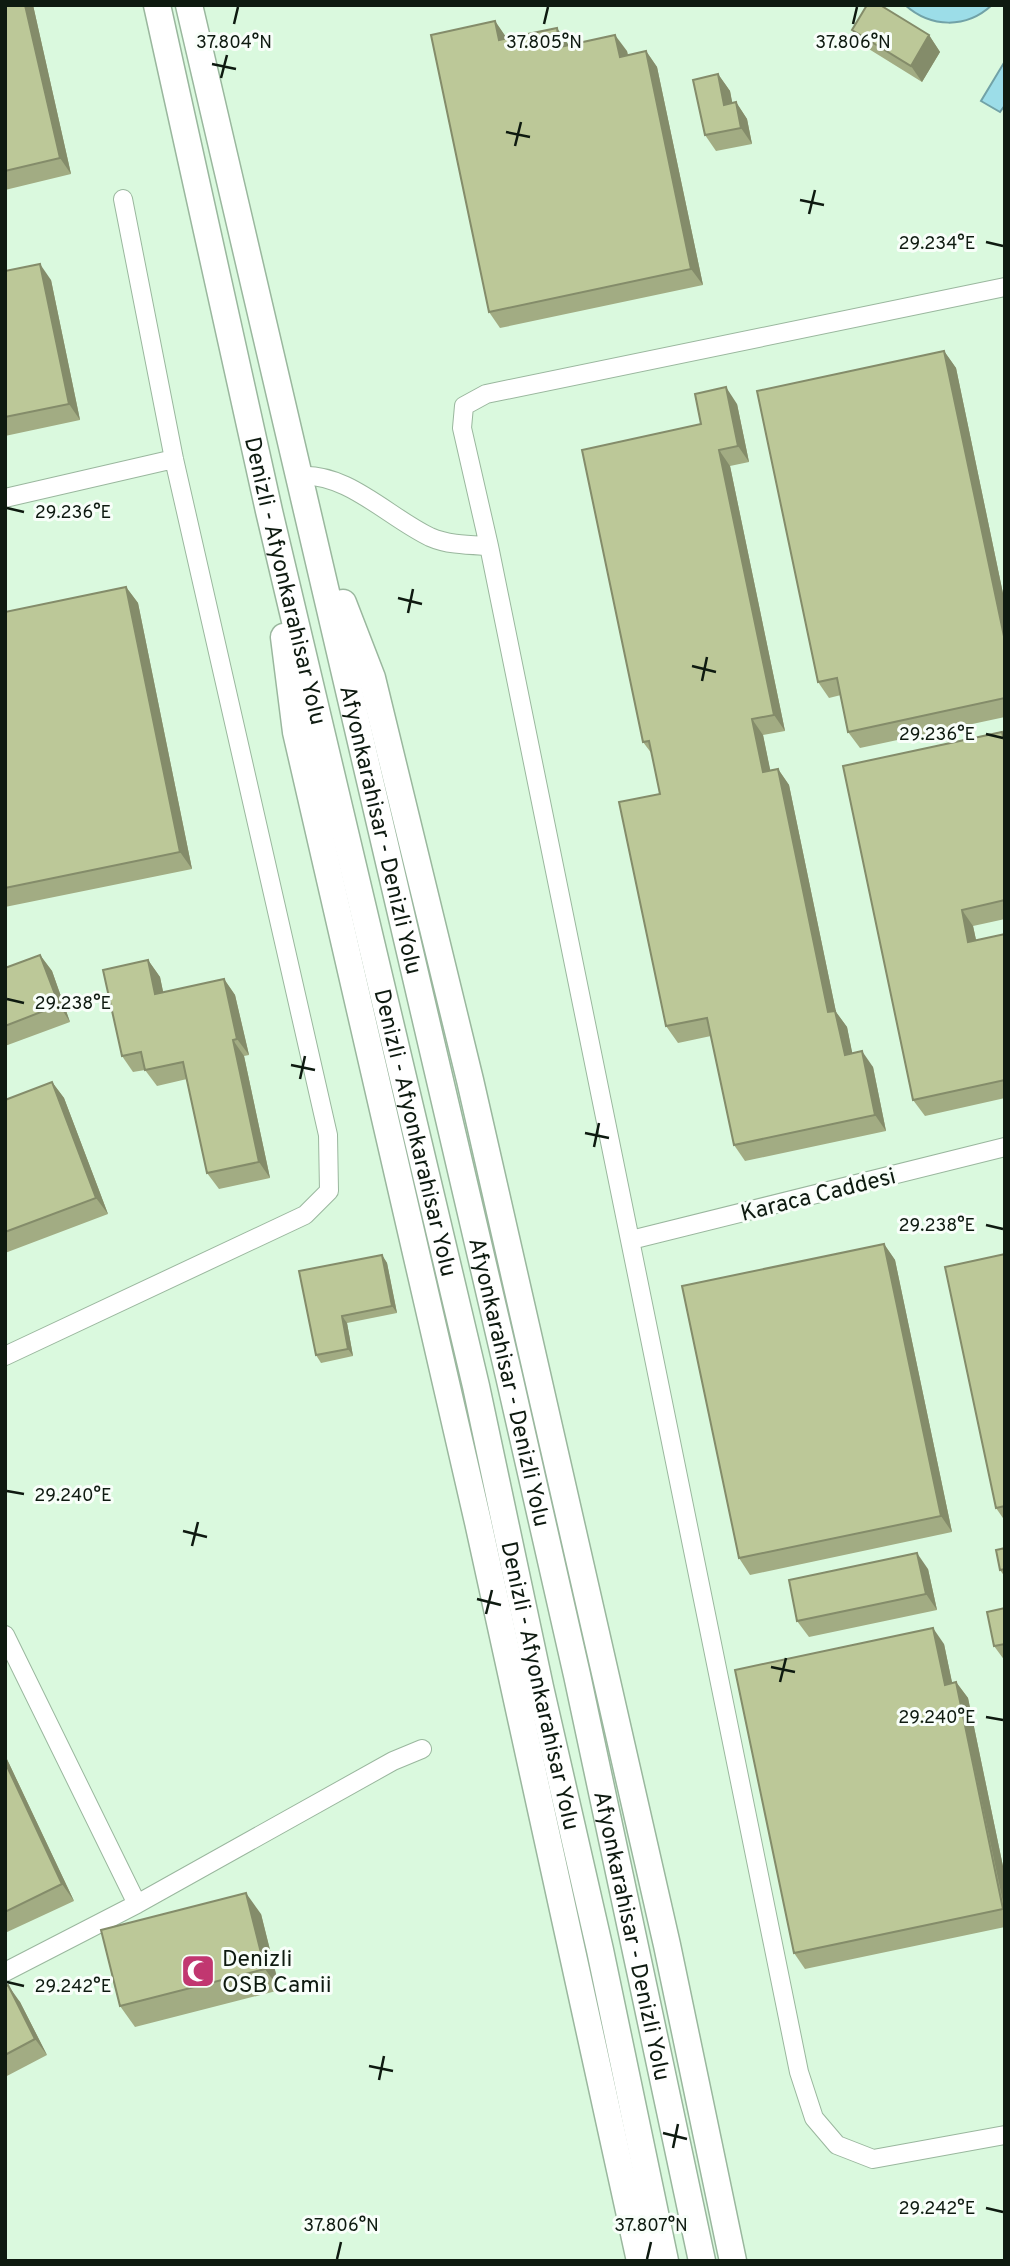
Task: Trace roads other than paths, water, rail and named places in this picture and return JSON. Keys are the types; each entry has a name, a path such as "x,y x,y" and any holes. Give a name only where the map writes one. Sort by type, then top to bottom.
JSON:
{"highway":[{"name":"Denizli - Afyonkarahisar Yolu","path":"157,5 269,510 476,1386 540,1687 600,1950 665,2261"},
{"name":"Denizli - Afyonkarahisar Yolu","path":"189,5 306,506"},
{"path":"306,506 372,678 453,1013 664,1932 733,2261"},
{"name":"Afyonkarahisar - Denizli Yolu","path":"306,506 574,1662 702,2261"},
{"path":"269,510 296,732 478,1522 640,2261"}],"street":[{"path":"5,1356 305,1215 329,1191 328,1135 174,459 124,199"},
{"path":"1005,287 486,394 464,407 463,428 799,2072 814,2118 837,2145 873,2159 1005,2135"},
{"path":"5,498 174,459"},
{"path":"299,476 319,476 337,481 430,537 448,543 489,546"},
{"name":"Karaca Caddesi","path":"631,1240 1005,1147"},
{"path":"5,1635 137,1904"},
{"path":"5,1972 137,1904 393,1761 422,1749"}],"water":[{"path":"905,5 992,5 971,18 948,23 926,18"},
{"path":"1005,61 1005,105 1000,112 981,101"}],"place":[{"name":"Denizli OSB Camii","path":"198,1971"}]}
